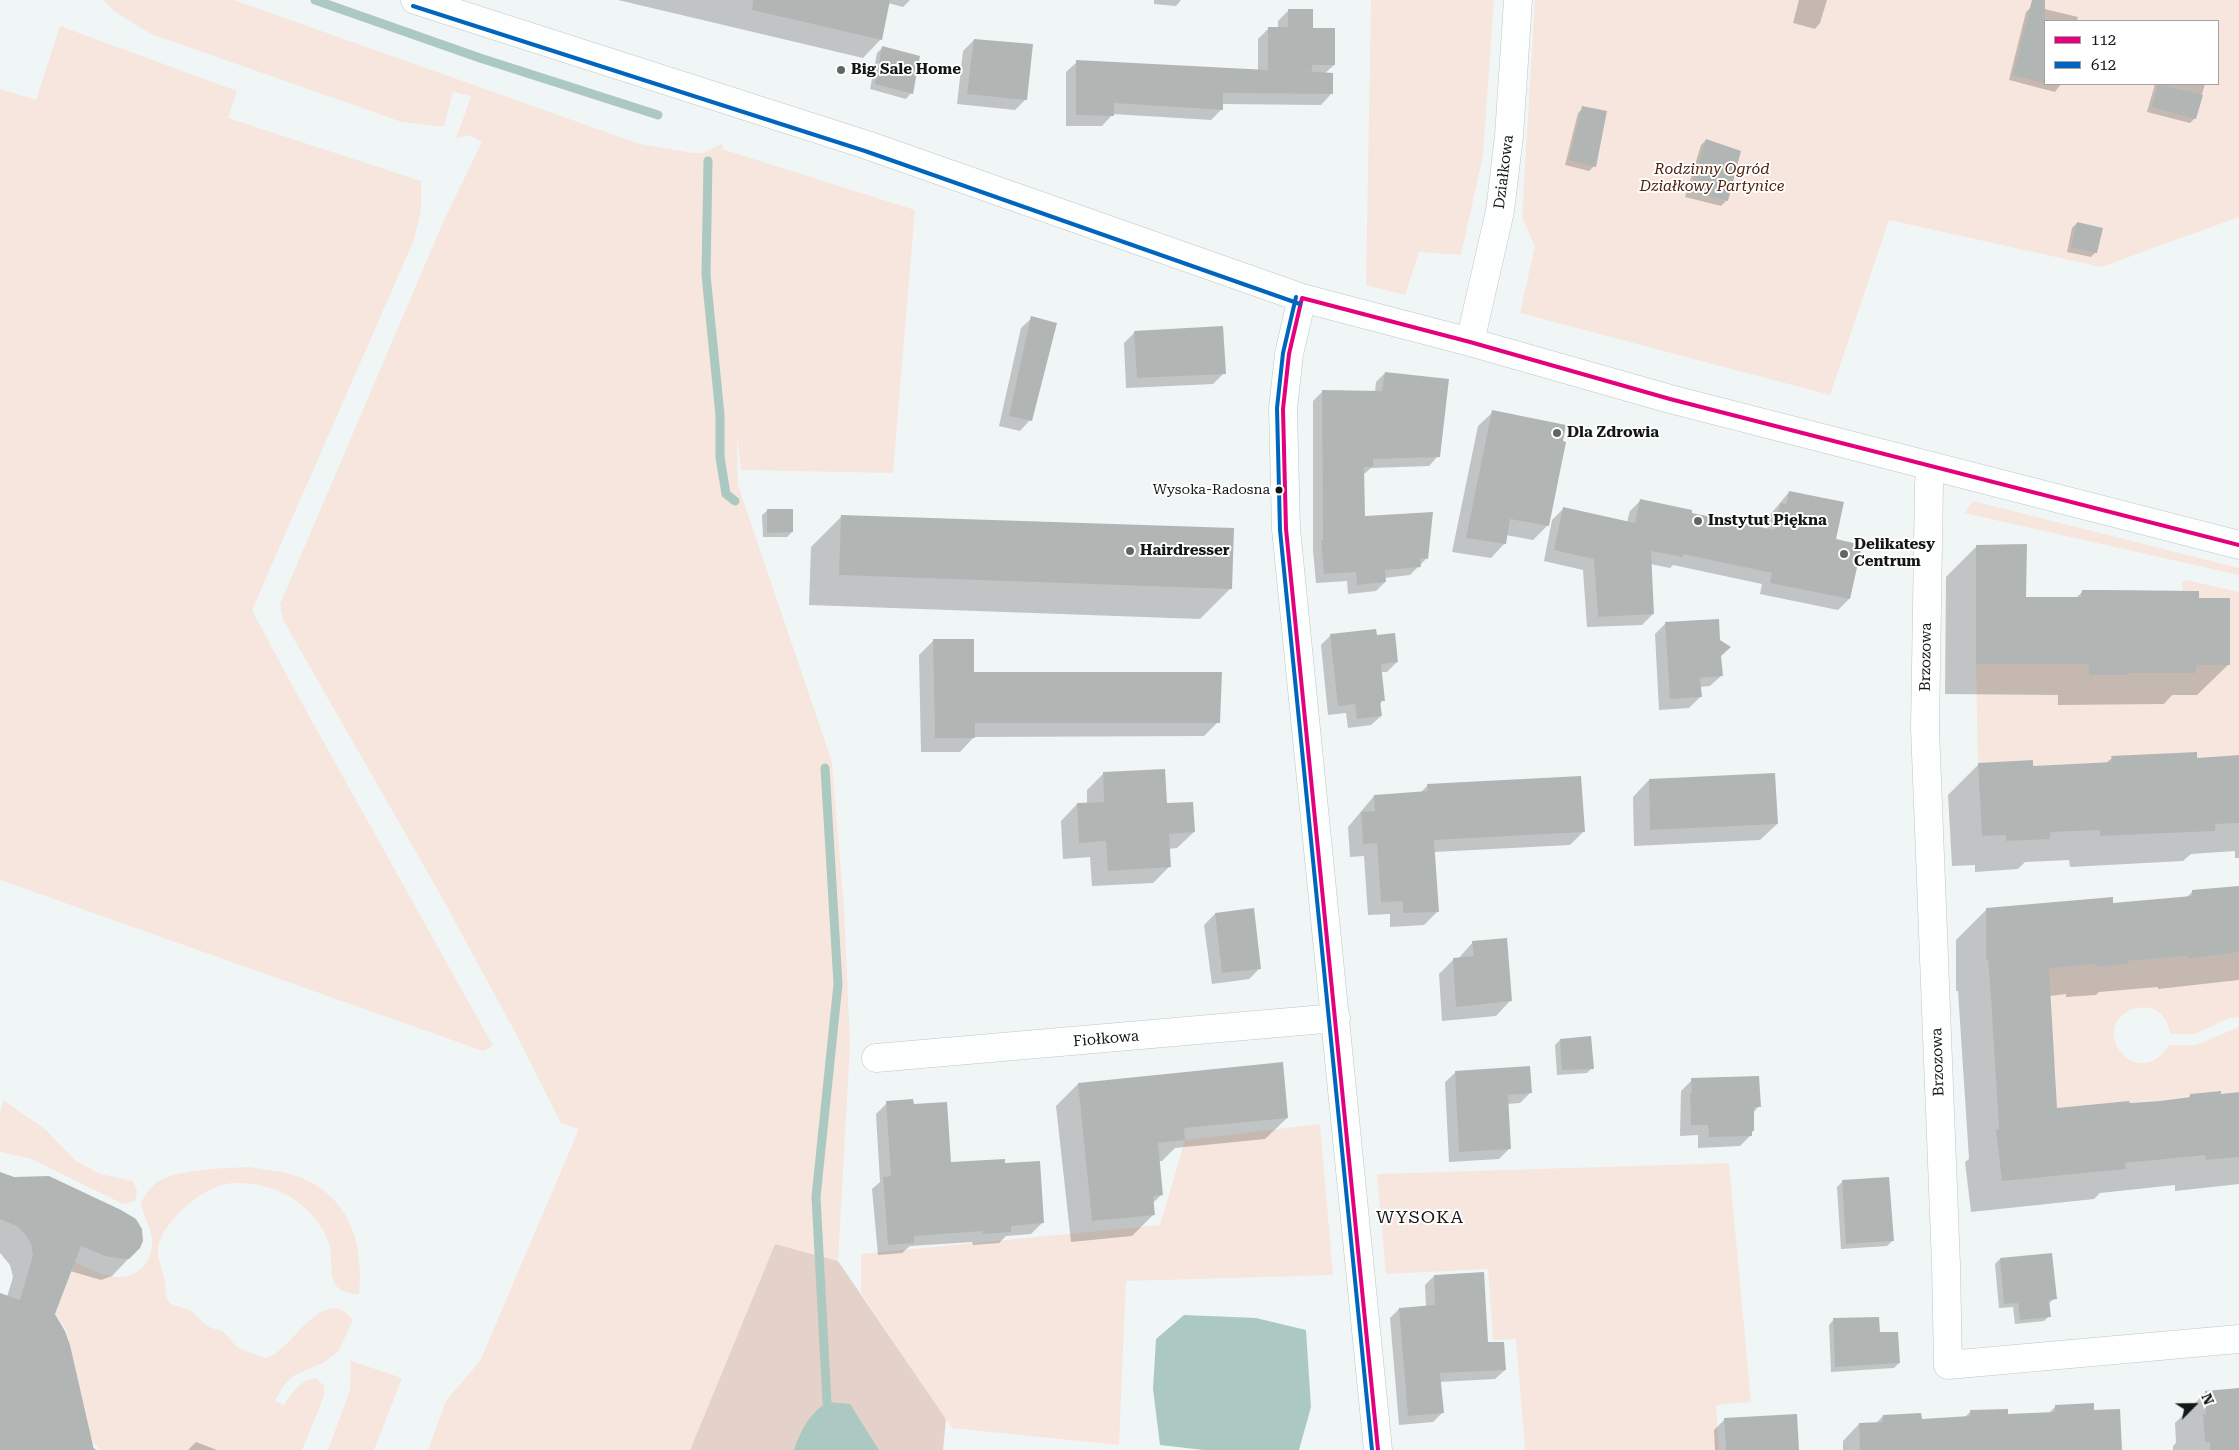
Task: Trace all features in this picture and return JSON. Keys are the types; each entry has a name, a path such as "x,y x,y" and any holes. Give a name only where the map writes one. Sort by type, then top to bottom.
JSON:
{"street":[{"path":"415,0 474,9 1302,298 1470,342 1571,372 1931,467 2239,545"},
{"name":"Działkowa","path":"1470,342 1500,211 1509,136 1518,0"},
{"path":"1302,298 1289,354 1282,409 1286,529 1378,1450"},
{"name":"Brzozowa","path":"1931,467 1929,484 1925,728 1946,1265 1948,1365 2239,1339"},
{"name":"Fiołkowa","path":"876,1058 1336,1018"}],"green space":[{"path":"103,0 234,0 640,144 703,153 723,143 722,149 915,210 893,473 741,470 737,433 738,485 832,762 844,909 850,1045 838,1261 775,1244 690,1450 428,1450 446,1401 480,1361 579,1129 561,1123 516,1034 440,894 283,620 280,604 444,220 482,142 469,135 456,139 471,96 453,92 444,127 402,122 151,34 115,12"},
{"path":"1371,0 1494,0 1483,155 1461,255 1419,252 1405,295 1366,285"},
{"name":"Rodzinny Ogród Działkowy Partynice","path":"1535,0 2239,0 2239,217 2101,267 1889,220 1830,395 1520,313 1535,246 1522,217"},
{"path":"60,26 237,91 228,118 421,181 421,211 414,240 252,610 493,1046 483,1051 0,880 0,89 36,100"},
{"path":"1973,501 2239,568 2239,575 1964,513"},
{"path":"2186,580 2239,592 2239,755 2197,758 2196,752 2111,757 2112,762 2033,766 2032,760 2002,762 1978,769 1976,664 2089,664 2089,675 2128,675 2129,665 2155,665 2155,673 2195,673 2196,665 2229,665 2230,598 2199,598 2199,591 2183,591 2182,583"},
{"path":"2239,952 2239,1017 2229,1018 2195,1034 2170,1034 2168,1025 2159,1012 2151,1008 2140,1007 2125,1013 2116,1023 2114,1034 2117,1046 2124,1055 2134,1062 2145,1063 2157,1058 2169,1045 2196,1045 2239,1027 2239,1092 2221,1094 2220,1091 2160,1101 2099,1104 2052,1119 2051,1090 2056,1090 2055,1062 2053,1062 2051,994 2045,993 2044,963 2061,967 2096,964 2097,967 2128,964 2128,961 2188,956 2189,959"},
{"path":"3,1100 45,1129 76,1161 100,1174 133,1181 137,1191 135,1201 123,1204 32,1159 0,1152 0,1115"},
{"path":"1320,1124 1333,1275 1126,1281 1119,1445 952,1428 861,1293 861,1254 1160,1225 1185,1140"},
{"path":"1729,1163 1751,1402 1716,1405 1719,1450 1525,1450 1516,1339 1493,1340 1488,1269 1386,1274 1377,1174"},
{"path":"249,1167 282,1172 302,1178 319,1187 332,1198 343,1211 356,1241 359,1258 359,1294 344,1292 336,1285 332,1273 329,1244 323,1230 314,1217 292,1198 265,1186 235,1183 211,1189 199,1196 177,1215 168,1226 158,1248 158,1255 166,1294 170,1303 191,1311 203,1323 224,1332 235,1345 258,1356 266,1358 275,1354 307,1322 330,1308 342,1310 353,1320 338,1352 323,1363 295,1375 284,1385 275,1401 284,1405 297,1387 310,1379 316,1378 324,1386 324,1396 302,1450 101,1450 93,1443 89,1433 66,1329 55,1313 75,1262 111,1276 128,1276 135,1273 146,1262 152,1247 151,1234 141,1202 154,1185 159,1181 178,1174"},
{"path":"351,1361 402,1378 374,1450 328,1450 350,1390"}],"shaded area":[{"path":"775,1244 838,1261 946,1419 943,1450 690,1450"},
{"path":"1184,1315 1256,1318 1306,1330 1311,1407 1299,1450 1204,1450 1160,1445 1153,1389 1156,1339"},
{"path":"827,1402 850,1404 879,1450 794,1450 806,1423"}],"building":[{"path":"753,0 890,0 882,40 752,10"},
{"path":"2032,0 2045,0 2044,83 2013,75"},
{"path":"1288,9 1313,9 1313,28 1335,28 1335,65 1312,65 1312,71 1306,71 1333,73 1333,94 1223,93 1223,110 1114,103 1114,116 1076,115 1076,60 1268,70 1268,27 1288,27"},
{"path":"974,39 1033,44 1027,100 967,94"},
{"path":"882,46 920,56 913,94 875,84"},
{"path":"2158,85 2203,95 2196,119 2152,107"},
{"path":"1582,106 1607,111 1596,167 1569,160"},
{"path":"1706,139 1741,151 1728,201 1689,192"},
{"path":"2077,222 2103,228 2097,253 2071,247"},
{"path":"1031,316 1057,323 1032,421 1009,416"},
{"path":"1223,326 1226,374 1137,378 1134,331"},
{"path":"1385,372 1449,379 1440,457 1373,459 1373,467 1364,467 1365,516 1433,512 1428,559 1420,558 1421,567 1385,570 1386,582 1357,585 1356,572 1324,574 1321,540 1323,540 1322,390 1382,391"},
{"path":"1492,410 1566,425 1563,441 1566,442 1549,526 1510,519 1506,544 1466,538"},
{"path":"1789,491 1844,502 1836,539 1862,545 1850,599 1770,583 1772,573 1683,554 1683,557 1651,551 1654,614 1598,617 1594,559 1554,550 1563,507 1635,523 1640,499 1692,510 1692,513 1775,530 1780,503 1786,504"},
{"path":"767,509 793,509 793,532 767,533"},
{"path":"841,515 1234,528 1232,589 839,575"},
{"path":"2027,544 2026,597 2081,597 2082,590 2104,590 2199,591 2199,598 2230,598 2230,665 2196,665 2196,673 2089,675 2089,664 1976,664 1976,545"},
{"path":"1719,619 1720,640 1731,647 1721,656 1723,676 1700,678 1702,697 1670,699 1665,622"},
{"path":"1376,629 1377,635 1395,633 1398,662 1381,664 1385,701 1380,701 1382,716 1357,719 1355,704 1338,706 1330,634"},
{"path":"933,639 974,639 974,672 1222,672 1220,723 975,723 975,738 935,738"},
{"path":"2197,752 2197,758 2239,755 2239,823 2215,824 2215,831 2100,836 2100,830 2050,832 2050,839 2006,841 2006,835 1982,836 1978,763 2033,760 2033,766 2112,762 2111,756"},
{"path":"1165,769 1167,803 1193,802 1195,832 1169,834 1171,867 1108,871 1106,841 1079,843 1077,803 1104,802 1103,772"},
{"path":"1775,773 1778,824 1650,830 1649,779"},
{"path":"1581,776 1585,832 1434,840 1439,912 1403,913 1403,901 1381,902 1377,843 1363,844 1361,812 1375,811 1374,795 1428,791 1427,784"},
{"path":"2239,886 2239,952 2188,959 2188,956 2128,961 2128,964 2097,967 2096,964 2049,968 2057,1108 2129,1101 2130,1103 2160,1101 2190,1097 2190,1094 2221,1091 2221,1094 2239,1092 2239,1157 2206,1160 2205,1155 2125,1163 2126,1169 2002,1181 1996,1130 1999,1129 1991,997 1988,960 1986,960 1986,908 2113,897 2113,903 2192,896 2192,890"},
{"path":"1254,908 1261,969 1222,973 1215,913"},
{"path":"1507,938 1512,1001 1456,1007 1453,958 1474,956 1472,941"},
{"path":"1591,1036 1594,1069 1562,1070 1560,1039"},
{"path":"1283,1062 1288,1118 1184,1128 1185,1140 1158,1143 1163,1195 1153,1196 1155,1215 1092,1221 1078,1083"},
{"path":"1530,1066 1532,1093 1508,1095 1511,1149 1459,1152 1455,1071"},
{"path":"1759,1076 1761,1107 1754,1107 1754,1131 1752,1131 1752,1136 1709,1137 1708,1125 1691,1125 1691,1078"},
{"path":"913,1099 914,1104 947,1102 951,1162 1005,1159 1005,1163 1040,1161 1044,1223 1011,1226 1011,1232 983,1234 983,1231 914,1236 914,1243 888,1245 883,1177 891,1176 886,1101"},
{"path":"0,1172 14,1177 49,1176 121,1210 136,1219 142,1229 143,1241 140,1248 129,1259 105,1256 81,1246 55,1314 65,1331 70,1345 94,1450 0,1450 0,1293 20,1300 33,1255 31,1244 25,1234 17,1226 0,1219"},
{"path":"1889,1177 1894,1241 1846,1244 1842,1180"},
{"path":"2052,1253 2057,1299 2049,1300 2051,1317 2020,1320 2018,1303 2004,1304 2000,1258"},
{"path":"1484,1272 1488,1342 1504,1342 1506,1370 1440,1373 1444,1413 1408,1416 1399,1308 1435,1305 1434,1275"},
{"path":"1879,1317 1880,1332 1898,1332 1900,1363 1835,1367 1833,1318"},
{"path":"2239,1388 2239,1450 2210,1450 2210,1442 2205,1442 2203,1414 2206,1414 2205,1391"},
{"path":"2094,1403 2094,1410 2120,1409 2122,1450 1860,1450 1859,1423 1883,1422 1883,1415 1921,1413 1922,1419 1970,1416 1970,1410 2008,1409 2008,1414 2055,1412 2055,1405"},
{"path":"1797,1414 1799,1450 1726,1450 1724,1418"}],"waterway":[{"path":"315,0 480,58 658,115"},
{"path":"708,161 706,275 720,415 720,457 726,494 735,501"},
{"path":"825,768 838,984 816,1197 827,1402"}],"transit line":[{"name":"612","path":"413,6 865,151 1300,304"},
{"name":"612","path":"1296,297 1283,353 1277,408 1280,530 1372,1450"},
{"name":"112","path":"1302,298 1289,354 1283,409 1286,529 1378,1450"},
{"name":"112","path":"1302,298 1470,342 1670,399 2239,545"}],"place":[{"name":"Big Sale Home","path":"841,70"},
{"name":"Dla Zdrowia","path":"1557,433"},
{"name":"Wysoka-Radosna","path":"1279,490"},
{"name":"Instytut Piękna","path":"1698,521"},
{"name":"Hairdresser","path":"1130,551"},
{"name":"Delikatesy Centrum","path":"1844,554"}],"district":[{"name":"WYSOKA","path":"1420,1218"}]}
